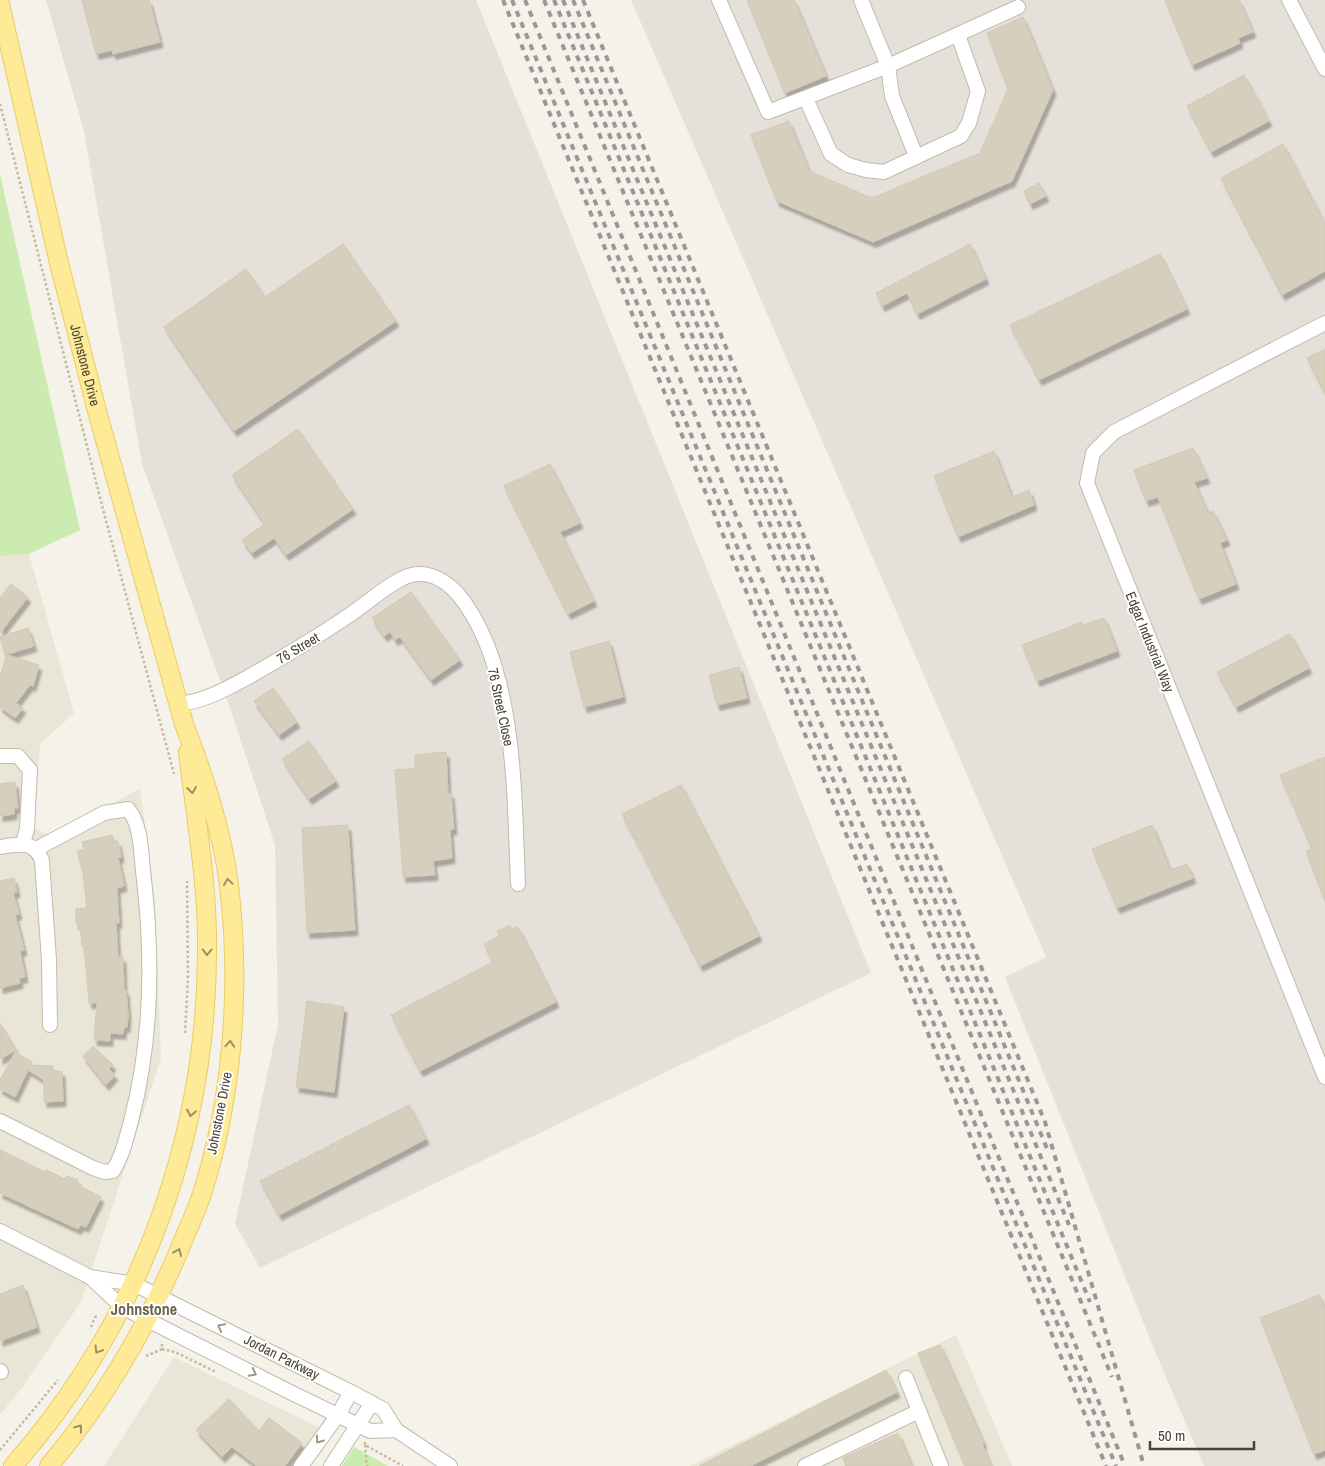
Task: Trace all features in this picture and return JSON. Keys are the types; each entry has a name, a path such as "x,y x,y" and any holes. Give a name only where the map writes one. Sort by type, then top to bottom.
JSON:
{"main road":[{"name":"Johnstone Drive","path":"0,4 59,262 97,411 184,724 203,865 207,934 206,1002 199,1074 188,1126 154,1236 122,1307 72,1391 13,1466"},
{"name":"Johnstone Drive","path":"49,1466 88,1417 147,1320 159,1296 201,1197 225,1096 234,988 229,884 219,831 204,775 184,724"}],"street":[{"path":"719,0 768,112 888,66 1018,7"},
{"path":"861,0 888,66 892,96 916,156"},
{"path":"1290,0 1325,69"},
{"path":"806,99 831,154 848,165 884,172 961,136 969,124 978,91 958,35"},
{"name":"Edgar Industrial Way","path":"1325,323 1114,432 1093,453 1087,483 1325,1077"},
{"name":"76 Street Close","path":"410,576 425,573 446,581 466,604 488,645 500,690 510,746 514,784 518,884"},
{"name":"76 Street","path":"179,704 198,702 222,692 297,649 402,578 410,576"},
{"path":"0,756 18,756 30,770 27,829 23,843"},
{"path":"0,1121 105,1172 113,1171 121,1158 138,1094 147,1014 149,922 139,838 132,814 128,809 104,813 38,851"},
{"path":"0,847 23,843 38,851 43,871 49,960 50,1025"},
{"path":"0,1232 90,1277"},
{"name":"Jordan Parkway","path":"90,1277 134,1284 372,1403 383,1409 396,1430 450,1466"},
{"name":"Jordan Parkway","path":"90,1277 122,1307 338,1415 361,1432 396,1430"},
{"path":"906,1378 941,1466"},
{"path":"300,1466 338,1415 351,1392"},
{"path":"331,1466 361,1432 372,1403"},
{"path":"805,1466 822,1462 919,1410"}],"path":[{"path":"0,104 104,513 174,777"},
{"path":"185,1034 188,977 187,872"},
{"path":"89,1332 95,1317 100,1316 102,1313"},
{"path":"0,1450 59,1378"},
{"path":"361,1432 365,1445 367,1466"},
{"path":"365,1445 403,1466"}],"shaded area":[{"path":"46,0 476,0 871,973 260,1268 235,1224 278,1024 275,845 231,711 142,464 84,131"},
{"path":"631,0 1325,0 1325,1466 1204,1466 1154,1349 1005,977 1046,957"},
{"path":"29,554 74,713 40,744 34,828 54,838 140,788 155,901 161,1058 81,1302 23,1386 0,1415 0,556"},
{"path":"956,1335 1012,1466 690,1466"},
{"path":"174,1357 322,1429 294,1466 104,1466"}],"green space":[{"path":"0,174 80,530 29,554 0,556"},
{"path":"354,1447 388,1466 342,1466"}],"building":[{"path":"82,0 149,0 160,42 113,54 112,50 96,54"},
{"path":"747,0 794,0 826,76 785,93"},
{"path":"1165,0 1239,0 1253,32 1238,38 1240,43 1192,65"},
{"path":"1023,17 1053,90 1012,181 873,242 777,201 751,135 789,121 809,171 872,198 980,153 1008,89 987,33"},
{"path":"1244,75 1269,121 1211,152 1187,106"},
{"path":"1283,144 1325,224 1325,271 1282,295 1221,178"},
{"path":"1039,183 1046,196 1030,204 1024,191"},
{"path":"343,244 396,321 234,431 164,327 246,269 265,297"},
{"path":"970,244 986,279 917,314 907,293 882,306 876,293"},
{"path":"1160,254 1187,309 1039,380 1010,325"},
{"path":"1325,349 1325,393 1307,358"},
{"path":"298,429 353,509 286,555 274,538 252,553 242,540 265,524 232,475"},
{"path":"1193,448 1207,478 1194,482 1208,513 1213,511 1227,540 1220,543 1236,584 1199,599 1158,497 1146,501 1134,470"},
{"path":"994,451 1012,497 1029,490 1034,505 958,537 934,476"},
{"path":"550,464 580,523 560,532 594,601 568,614 504,486"},
{"path":"11,584 28,597 0,633 0,598"},
{"path":"411,592 460,660 431,680 400,637 395,640 390,632 384,636 372,618"},
{"path":"1104,618 1117,651 1037,681 1022,645 1082,622 1083,625"},
{"path":"28,628 34,646 5,655 0,637"},
{"path":"1290,634 1309,668 1236,707 1217,672"},
{"path":"609,641 623,697 584,707 570,652"},
{"path":"7,655 39,665 33,686 30,685 16,703 23,708 15,718 0,707 0,676"},
{"path":"739,667 747,698 717,705 709,675"},
{"path":"273,688 297,722 279,735 254,701"},
{"path":"309,741 336,781 309,799 282,759"},
{"path":"446,752 448,794 451,793 454,829 450,830 452,858 433,861 435,875 403,877 395,770 415,768 415,755"},
{"path":"1325,757 1324,898 1306,851 1312,849 1280,775"},
{"path":"15,782 18,808 14,808 14,814 0,816 0,784"},
{"path":"681,785 759,936 700,966 622,814"},
{"path":"348,825 355,930 307,933 302,828"},
{"path":"1152,825 1170,870 1187,864 1193,878 1117,908 1092,849"},
{"path":"112,835 114,842 118,841 121,857 118,858 124,886 117,888 119,923 116,923 118,957 123,957 124,990 126,990 128,1015 127,1027 124,1027 123,1034 110,1033 110,1041 94,1040 97,1003 89,1003 84,945 82,946 80,924 76,924 76,909 87,908 83,873 77,851 84,849 82,842"},
{"path":"14,878 17,892 13,893 19,914 15,915 24,950 20,951 25,977 19,978 20,983 0,988 0,881"},
{"path":"510,925 512,929 518,927 556,1002 420,1071 391,1015 493,962 484,944 499,936 497,931"},
{"path":"307,1001 344,1007 334,1092 296,1087"},
{"path":"0,1023 16,1050 0,1059"},
{"path":"93,1046 113,1065 109,1069 115,1075 106,1085 83,1056"},
{"path":"15,1052 32,1062 31,1065 53,1066 53,1072 62,1071 63,1101 44,1102 44,1080 28,1070 15,1097 0,1089 0,1080"},
{"path":"409,1105 426,1139 279,1215 260,1181"},
{"path":"0,1150 45,1172 46,1170 65,1179 67,1176 78,1180 76,1184 101,1197 86,1227 81,1225 78,1229 0,1193"},
{"path":"23,1285 37,1327 0,1341 0,1294"},
{"path":"1319,1295 1325,1309 1325,1450 1314,1454 1260,1318"},
{"path":"940,1345 984,1443 982,1444 991,1466 965,1466 918,1353"},
{"path":"886,1370 897,1392 750,1466 699,1466"},
{"path":"229,1399 259,1431 269,1418 302,1443 285,1466 257,1466 232,1447 222,1457 196,1430"},
{"path":"898,1433 912,1466 846,1466 843,1458"}],"railway":[{"path":"503,0 1106,1466"},
{"path":"512,0 1116,1466"},
{"path":"525,0 1125,1466"},
{"path":"544,0 1112,1377"},
{"path":"554,0 1090,1302"},
{"path":"563,0 1069,1225"},
{"path":"573,0 1048,1151"},
{"path":"583,0 1045,1122 1144,1466"}],"district":[{"name":"Johnstone","path":"144,1309"}]}
